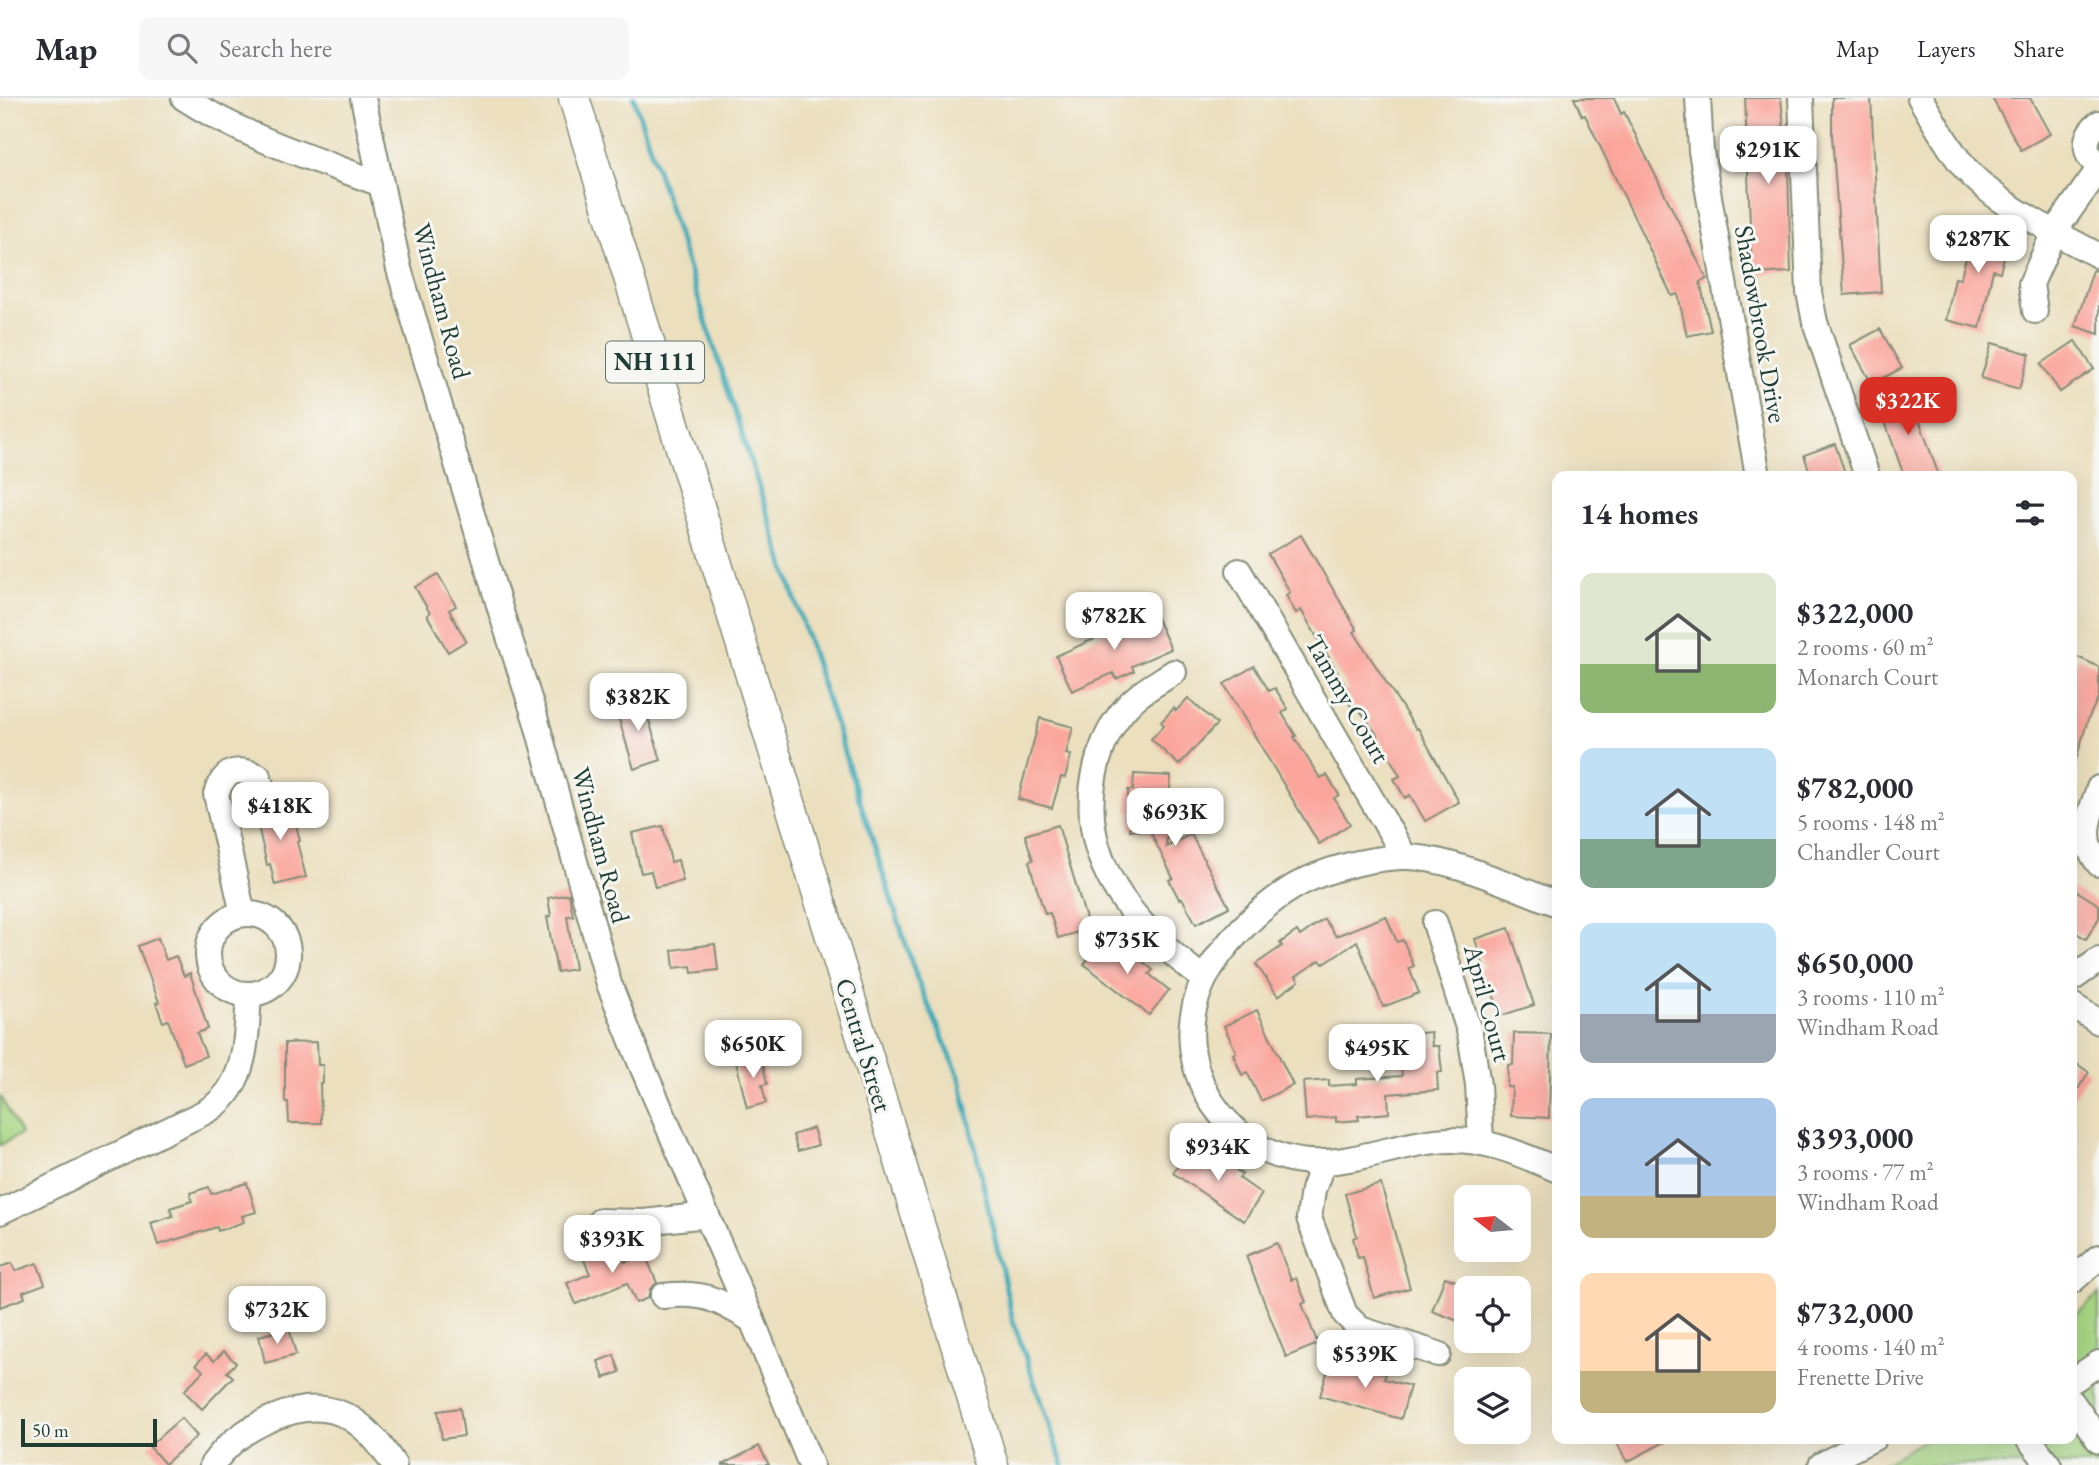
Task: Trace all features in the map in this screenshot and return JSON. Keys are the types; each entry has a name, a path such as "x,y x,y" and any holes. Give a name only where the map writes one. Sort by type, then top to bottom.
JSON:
{"main road":[{"name":"Central Street","path":"574,98 993,1465"}],"street":[{"path":"184,98 218,118 271,142 381,184"},
{"name":"Windham Road","path":"363,98 399,269 535,717 596,943 640,1064 752,1320 811,1465"},
{"name":"Shadowbrook Drive","path":"1698,98 1701,151 1757,471"},
{"path":"1801,98 1809,292 1815,322 1865,471"},
{"path":"1920,98 1964,166 1994,196 2099,256"},
{"path":"2035,311 2031,284 2054,232 2099,168 2089,157 2086,141 2099,123"},
{"name":"Tammy Court","path":"1239,571 1405,857"},
{"path":"1174,672 1137,697 1109,730 1094,780 1093,833 1108,874 1141,924 1168,952 1204,979"},
{"path":"243,915 216,794 220,781 229,773 244,770 258,776 263,791"},
{"path":"2099,788 2087,823 2086,835 2088,847 2099,864"},
{"path":"1552,902 1461,868 1405,857 1380,859 1297,885 1253,917 1204,979 1195,1007 1192,1046 1201,1085 1229,1125 1264,1150 1287,1159 1323,1162 1386,1153 1427,1142 1481,1141 1552,1168"},
{"path":"243,915 261,916 274,923 283,934 288,949 284,970 276,983 264,991 249,994 226,988 214,976 209,960 209,944 217,929 229,919 243,915"},
{"name":"April Court","path":"1435,923 1470,1034 1478,1085 1481,1141"},
{"path":"2077,975 2099,960"},
{"path":"0,1212 205,1112 221,1101 234,1084 242,1062 249,994"},
{"path":"2077,1008 2099,1022"},
{"path":"1323,1162 1313,1190 1309,1218 1345,1314 1360,1329 1438,1354"},
{"path":"600,1221 645,1222 707,1215"},
{"path":"2077,1277 2099,1257"},
{"path":"663,1296 688,1293 708,1296 752,1320"},
{"path":"2077,1378 2099,1363"},
{"path":"212,1465 234,1440 256,1426 294,1409 315,1406 335,1411 353,1420 369,1433 394,1465"},
{"path":"2077,1409 2099,1441"},
{"path":"1821,1465 1862,1444"},
{"path":"2033,1444 2049,1465"}],"green space":[{"path":"0,1096 21,1134 0,1145"},
{"path":"2099,1294 2099,1465 1882,1465 1918,1444 2077,1444 2077,1314"}],"building":[{"path":"1574,98 1614,98 1621,114 1624,112 1707,279 1700,282 1711,331 1687,336 1678,294 1672,296 1585,115 1582,116"},
{"path":"1745,98 1781,98 1788,169 1791,272 1752,274"},
{"path":"1832,98 1871,98 1881,292 1844,295 1832,136"},
{"path":"1992,98 2030,98 2050,134 2021,150"},
{"path":"1977,221 2011,231 2000,272 1993,270 1980,328 1946,320 1955,278 1960,279"},
{"path":"2093,270 2099,271 2099,334 2075,326"},
{"path":"1880,329 1902,368 1872,384 1850,345"},
{"path":"2075,341 2094,369 2060,392 2041,364"},
{"path":"1992,343 2030,354 2019,389 1981,378"},
{"path":"1910,393 1937,471 1902,471 1879,404"},
{"path":"1835,444 1844,471 1809,471 1804,455"},
{"path":"1301,535 1357,630 1354,632 1416,729 1418,728 1459,802 1425,821 1410,795 1405,798 1394,779 1400,776 1376,733 1358,708 1354,711 1343,693 1348,690 1301,610 1296,613 1286,595 1290,592 1268,554"},
{"path":"438,574 456,606 449,610 466,641 448,652 415,587"},
{"path":"1154,612 1171,649 1132,666 1134,671 1116,679 1113,673 1072,691 1056,656"},
{"path":"2078,657 2099,667 2099,696 2088,719 2077,757"},
{"path":"1254,666 1269,691 1275,688 1288,709 1282,713 1296,736 1294,737 1320,778 1327,775 1339,795 1334,798 1350,824 1319,844 1224,684"},
{"path":"642,698 661,760 634,769 615,706"},
{"path":"1188,698 1217,724 1179,765 1151,739 1164,725 1161,722"},
{"path":"1040,718 1073,727 1066,754 1071,755 1065,778 1061,777 1052,808 1018,799"},
{"path":"1134,774 1171,776 1166,847 1191,834 1229,907 1196,924 1169,880 1173,878 1150,831 1130,830 1128,790 1133,790"},
{"path":"284,800 289,817 294,816 306,877 275,885 270,864 267,865 254,808"},
{"path":"1058,825 1089,929 1058,938 1050,913 1045,914 1029,861 1033,860 1025,835"},
{"path":"663,826 671,862 678,860 683,881 655,887 651,871 641,873 632,833"},
{"path":"2077,891 2099,905 2099,918 2086,939 2077,933"},
{"path":"569,894 573,916 567,916 575,969 557,972 547,917 551,916 548,898"},
{"path":"1386,916 1397,942 1403,940 1414,966 1409,968 1419,993 1383,1007 1357,941 1323,964 1320,960 1296,976 1299,981 1278,996 1256,964 1282,946 1280,943 1297,931 1300,936 1324,919 1336,936"},
{"path":"1509,928 1534,1005 1500,1016 1491,987 1485,989 1479,969 1484,967 1475,939"},
{"path":"158,938 166,960 176,956 184,976 190,973 208,1029 197,1033 206,1056 184,1064 168,1020 163,1022 156,1003 159,1002 138,946"},
{"path":"1105,938 1128,957 1132,953 1153,970 1149,974 1169,990 1149,1015 1084,964"},
{"path":"715,944 718,970 692,973 691,966 674,968 672,950"},
{"path":"1257,1010 1293,1085 1261,1101 1247,1072 1242,1075 1233,1054 1236,1052 1224,1026"},
{"path":"1431,1032 1432,1046 1439,1046 1442,1072 1437,1073 1438,1090 1388,1094 1389,1113 1358,1116 1359,1120 1336,1122 1336,1117 1306,1120 1303,1082 1329,1080 1329,1086 1357,1084 1357,1079 1402,1076 1398,1035"},
{"path":"1514,1033 1551,1034 1549,1118 1511,1116 1512,1087 1507,1087 1508,1065 1513,1065"},
{"path":"317,1042 318,1065 323,1065 323,1083 320,1083 321,1123 289,1123 288,1102 285,1102 285,1043"},
{"path":"761,1055 767,1084 762,1085 766,1103 747,1108 736,1062"},
{"path":"2077,1064 2089,1072 2077,1090"},
{"path":"813,1128 818,1145 798,1151 793,1135"},
{"path":"1192,1146 1213,1161 1216,1157 1242,1174 1239,1178 1262,1194 1244,1221 1173,1173"},
{"path":"247,1183 256,1212 242,1216 244,1222 218,1231 217,1227 158,1245 151,1223 173,1216 170,1208 192,1201 190,1193 209,1187 211,1194"},
{"path":"1381,1184 1410,1288 1374,1298 1363,1257 1358,1258 1353,1238 1357,1236 1345,1194"},
{"path":"594,1242 598,1250 606,1247 610,1256 621,1251 625,1262 645,1254 657,1283 650,1289 648,1298 636,1303 627,1283 576,1304 567,1283 590,1274 579,1248"},
{"path":"1277,1243 1291,1280 1296,1278 1306,1302 1302,1304 1318,1344 1286,1357 1246,1256"},
{"path":"12,1263 15,1271 37,1263 45,1284 23,1292 25,1298 0,1307 0,1267"},
{"path":"1445,1277 1454,1280 1454,1319 1432,1311"},
{"path":"289,1328 296,1355 265,1363 259,1336"},
{"path":"224,1351 236,1363 227,1372 233,1377 202,1409 184,1391 203,1371 196,1364 206,1354 214,1361"},
{"path":"614,1355 620,1372 604,1378 598,1361"},
{"path":"1330,1363 1356,1371 1357,1366 1386,1374 1384,1379 1410,1386 1401,1419 1320,1396"},
{"path":"460,1408 464,1436 442,1439 438,1411"},
{"path":"181,1418 197,1436 165,1464 149,1446"},
{"path":"1618,1444 1661,1444 1627,1462"},
{"path":"759,1446 769,1465 722,1465"}],"waterway":[{"path":"634,98 917,979 960,1078 1013,1321 1063,1465"}]}
